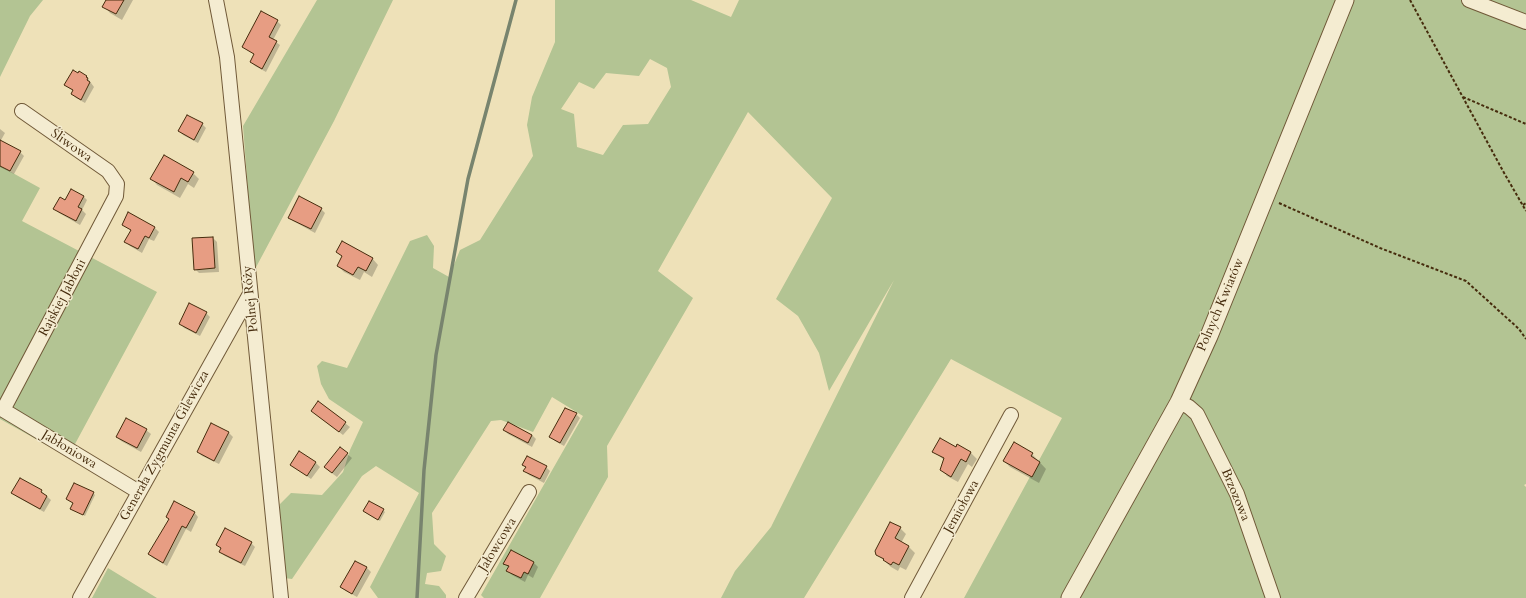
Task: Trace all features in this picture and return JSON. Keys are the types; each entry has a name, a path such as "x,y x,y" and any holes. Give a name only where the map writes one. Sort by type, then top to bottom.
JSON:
{"street":[{"name":"Polnej Róży","path":"216,0 227,57 281,598"},
{"name":"Polnych Kwiatów","path":"1070,598 1179,402 1209,336 1345,0"},
{"path":"1469,0 1526,22"},
{"name":"Śliwowa","path":"22,111 108,171 117,184"},
{"name":"Rajskiej Jabłoni","path":"1,409 107,214 116,196 117,184"},
{"name":"Generała Zygmunta Gilewicza","path":"80,598 250,294"},
{"name":"Brzozowa","path":"1179,402 1189,407 1197,414 1237,494 1273,598"},
{"name":"Jabłoniowa","path":"1,409 139,492"},
{"name":"Jemiołowa","path":"912,598 1011,415"},
{"name":"Jałowcowa","path":"466,598 529,492"}],"path":[{"path":"1410,0 1526,210"},
{"path":"1463,96 1526,124"},
{"path":"1266,196 1380,248 1466,281 1520,329 1526,339"}],"green space":[{"path":"0,0 43,0 30,16 0,77"},
{"path":"317,0 393,0 334,121 254,271 243,126"},
{"path":"555,0 691,0 731,17 739,0 1526,0 1526,484 1524,485 1526,487 1526,598 964,598 1062,418 951,359 804,598 721,598 735,571 771,527 894,280 829,391 819,353 798,316 776,299 832,198 748,112 658,271 693,298 607,446 608,477 540,598 484,598 481,595 583,416 552,397 533,432 501,420 491,421 432,513 434,544 446,556 441,571 427,573 425,584 439,586 446,595 446,598 378,598 370,587 419,493 376,466 362,476 292,579 284,578 280,528 280,504 291,493 322,495 343,472 350,450 363,422 329,399 321,384 317,366 322,361 347,368 410,241 427,235 434,246 433,268 449,277 460,250 480,240 533,156 527,125 532,97 555,42","holes":["650,59 667,68 671,87 648,124 623,125 603,155 577,147 574,114 561,109 579,82 594,89 606,73 639,76"]},
{"path":"0,166 40,188 22,221 157,292 68,457 0,419"},
{"path":"108,568 157,598 92,598"}],"building":[{"path":"106,0 124,0 116,14 102,7"},
{"path":"261,11 278,20 269,37 277,41 262,69 250,62 254,54 242,47"},
{"path":"73,70 78,73 79,71 87,76 87,80 90,82 81,100 71,94 73,90 64,85"},
{"path":"187,115 203,123 194,140 178,131"},
{"path":"0,140 21,151 10,171 0,166"},
{"path":"164,155 194,172 188,182 181,178 174,192 150,179"},
{"path":"71,189 84,196 78,207 82,209 76,221 53,209 60,197 65,200"},
{"path":"299,196 322,208 311,229 288,218"},
{"path":"128,212 155,227 149,238 145,236 138,249 124,242 131,230 122,225"},
{"path":"213,237 215,268 194,270 192,238"},
{"path":"342,241 373,258 366,271 358,267 353,275 337,266 342,256 336,252"},
{"path":"189,303 207,312 196,333 179,324"},
{"path":"318,401 346,422 339,432 311,411"},
{"path":"565,408 577,413 560,443 549,437"},
{"path":"126,418 147,429 137,448 116,437"},
{"path":"508,422 532,435 528,443 503,430"},
{"path":"211,423 229,432 214,461 197,452"},
{"path":"940,438 956,447 957,444 971,452 966,462 961,459 951,477 940,470 944,458 932,452"},
{"path":"1014,442 1033,453 1031,456 1040,462 1032,477 1003,461"},
{"path":"340,447 348,453 332,473 324,467"},
{"path":"299,451 316,462 307,476 290,465"},
{"path":"527,456 547,466 540,479 523,471 526,467 522,465"},
{"path":"20,478 42,490 41,492 47,496 40,509 11,493"},
{"path":"74,483 94,492 83,515 70,509 73,503 66,499"},
{"path":"174,501 195,512 186,528 182,526 163,563 148,554 169,519 166,517"},
{"path":"369,501 384,509 378,520 363,511"},
{"path":"890,522 901,527 895,538 909,546 899,565 893,562 891,565 876,555 875,551"},
{"path":"225,528 252,542 241,563 219,552 221,548 216,545"},
{"path":"511,550 534,562 528,574 524,572 521,578 506,571 509,566 503,564"},
{"path":"355,561 367,567 352,594 340,587"}],"waterway":[{"path":"417,598 424,470 436,355 468,179 516,0"}]}
